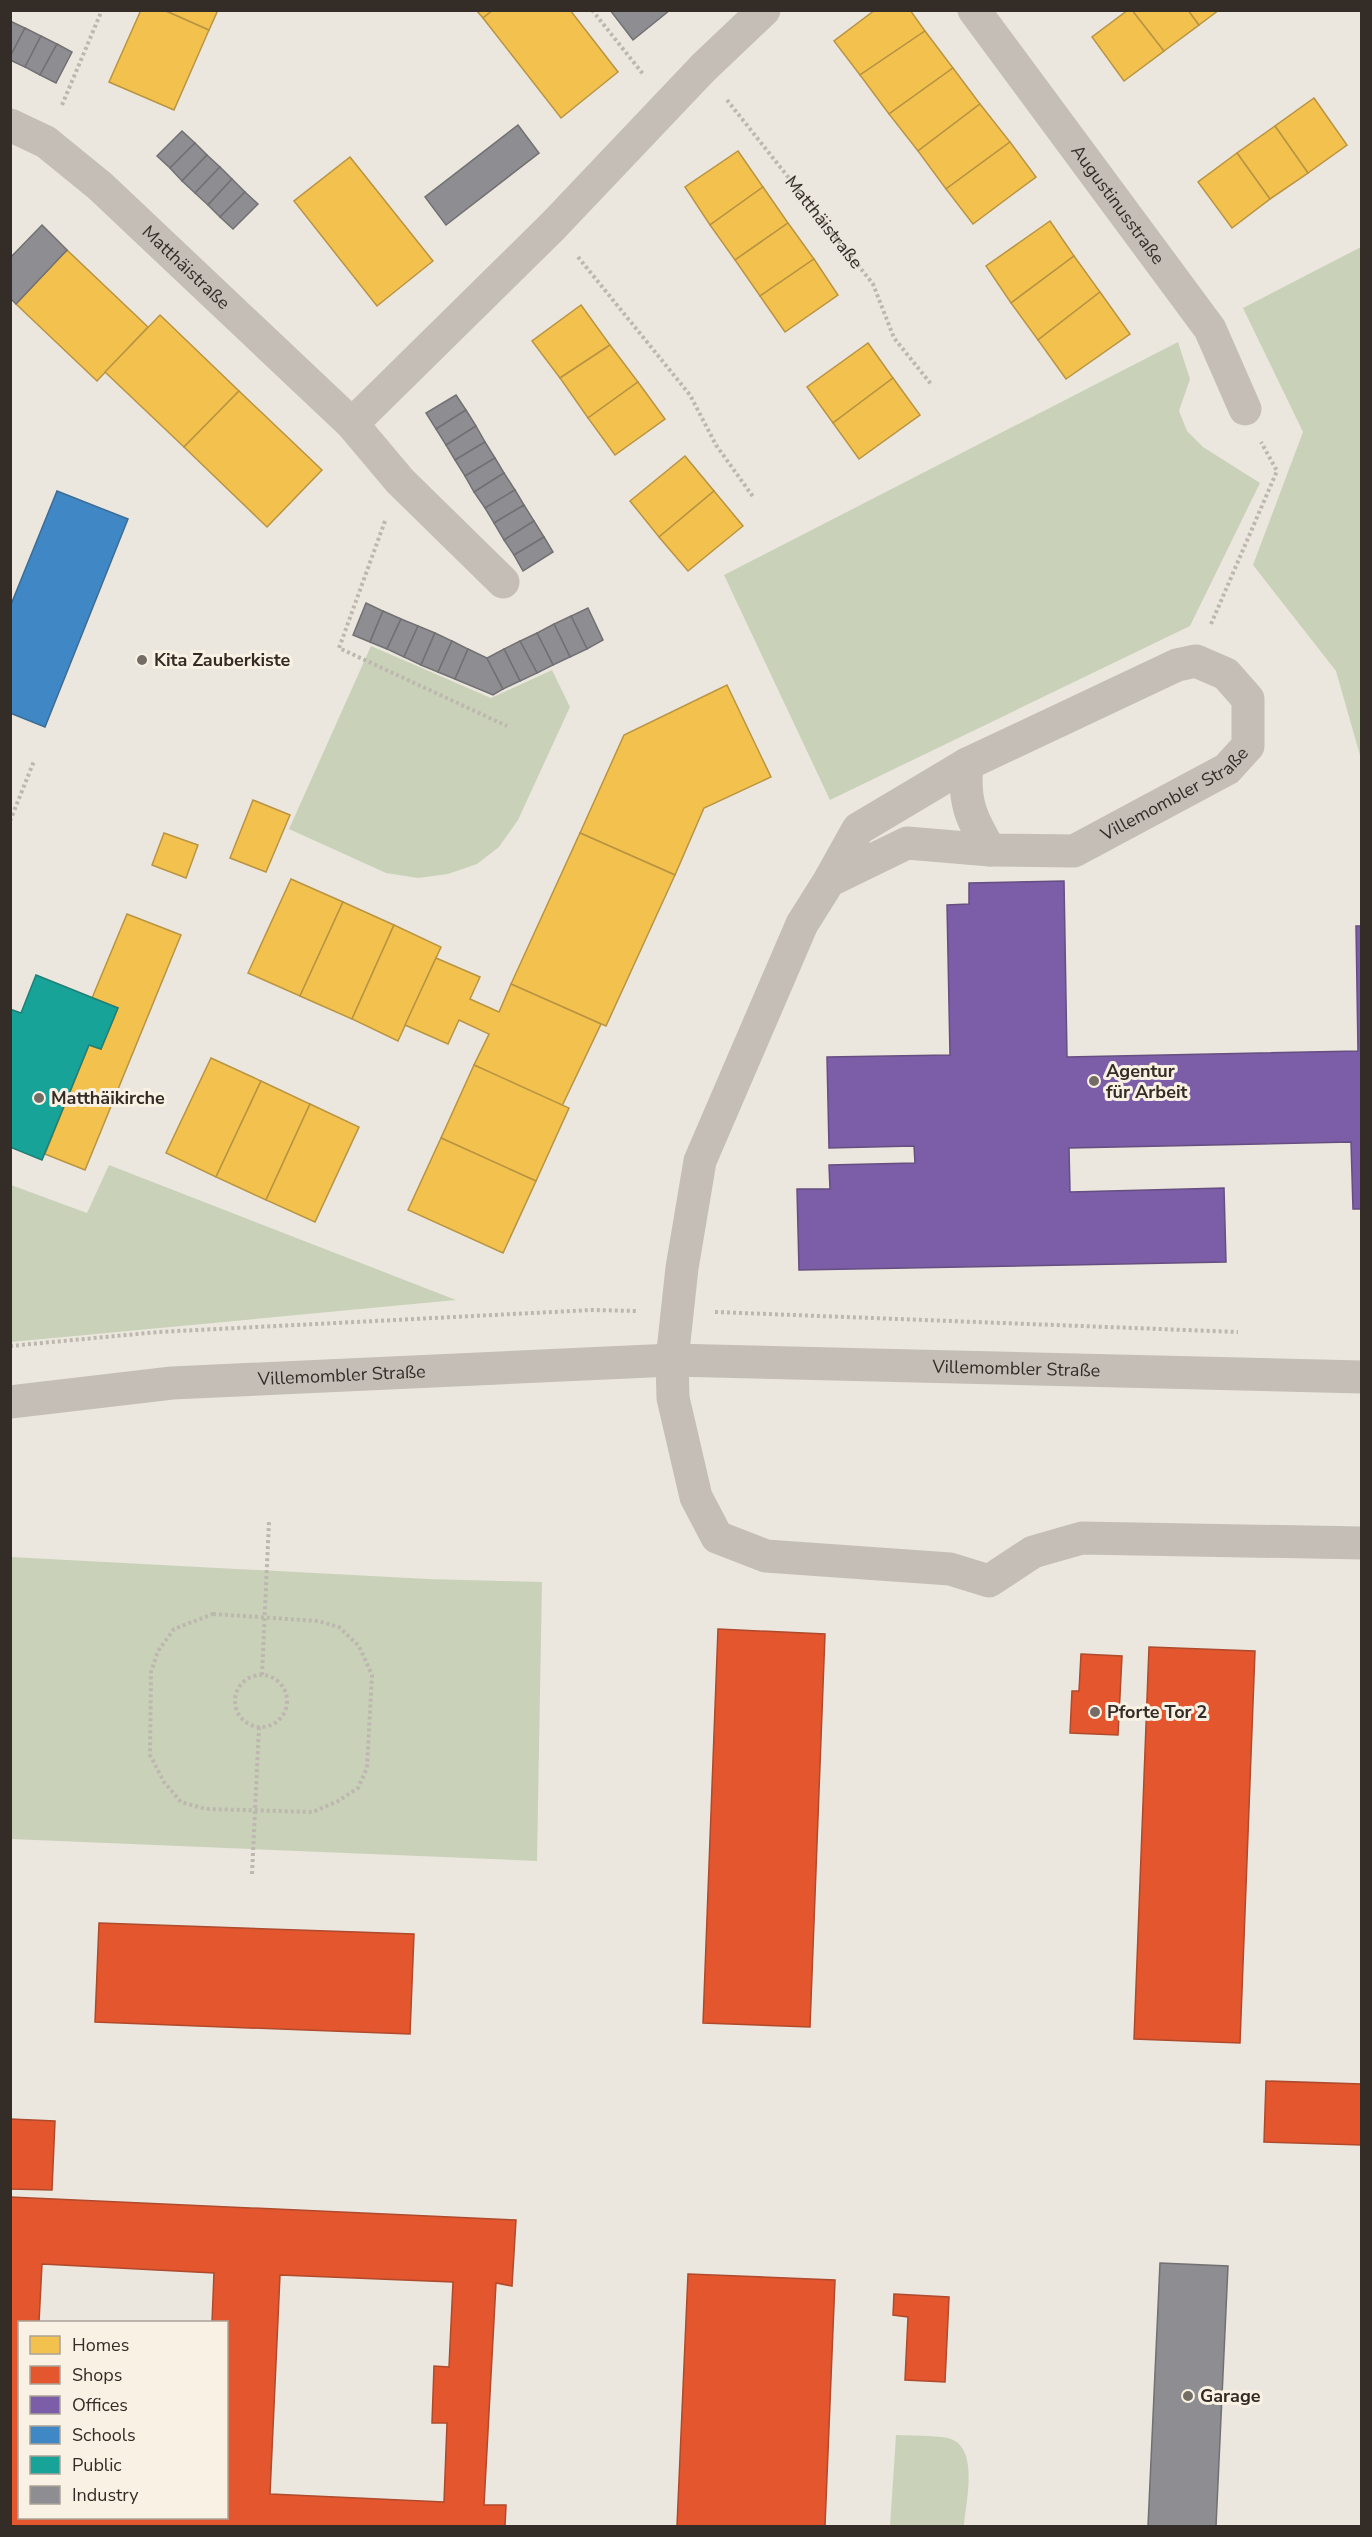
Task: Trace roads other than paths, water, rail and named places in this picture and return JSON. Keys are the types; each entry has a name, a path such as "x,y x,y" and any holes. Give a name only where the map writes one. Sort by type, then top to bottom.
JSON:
{"street":[{"path":"352,424 553,226 703,68 764,10"},
{"name":"Augustinusstraße","path":"974,10 1210,329 1245,409"},
{"name":"Matthäistraße","path":"10,125 46,142 100,186 352,424 400,481 503,582"},
{"name":"Villemombler Straße","path":"829,881 907,843 990,850 1074,851 1227,769 1248,746 1248,699 1226,674 1196,661 1177,665 967,764"},
{"path":"967,764 965,782 971,818 990,850"},
{"path":"967,764 858,829 802,924 700,1161 682,1268 672,1360 673,1398 696,1497 717,1537 766,1556 950,1569 989,1581 1033,1552 1082,1538 1362,1543"},
{"name":"Villemombler Straße","path":"10,1402 172,1383 672,1360 1362,1377"}],"place":[{"name":"Kita Zauberkiste","path":"142,660"},
{"name":"Agentur für Arbeit","path":"1094,1081"},
{"name":"Matthäikirche","path":"39,1098"},
{"name":"Pforte Tor 2","path":"1095,1712"},
{"name":"Garage","path":"1188,2396"}]}
